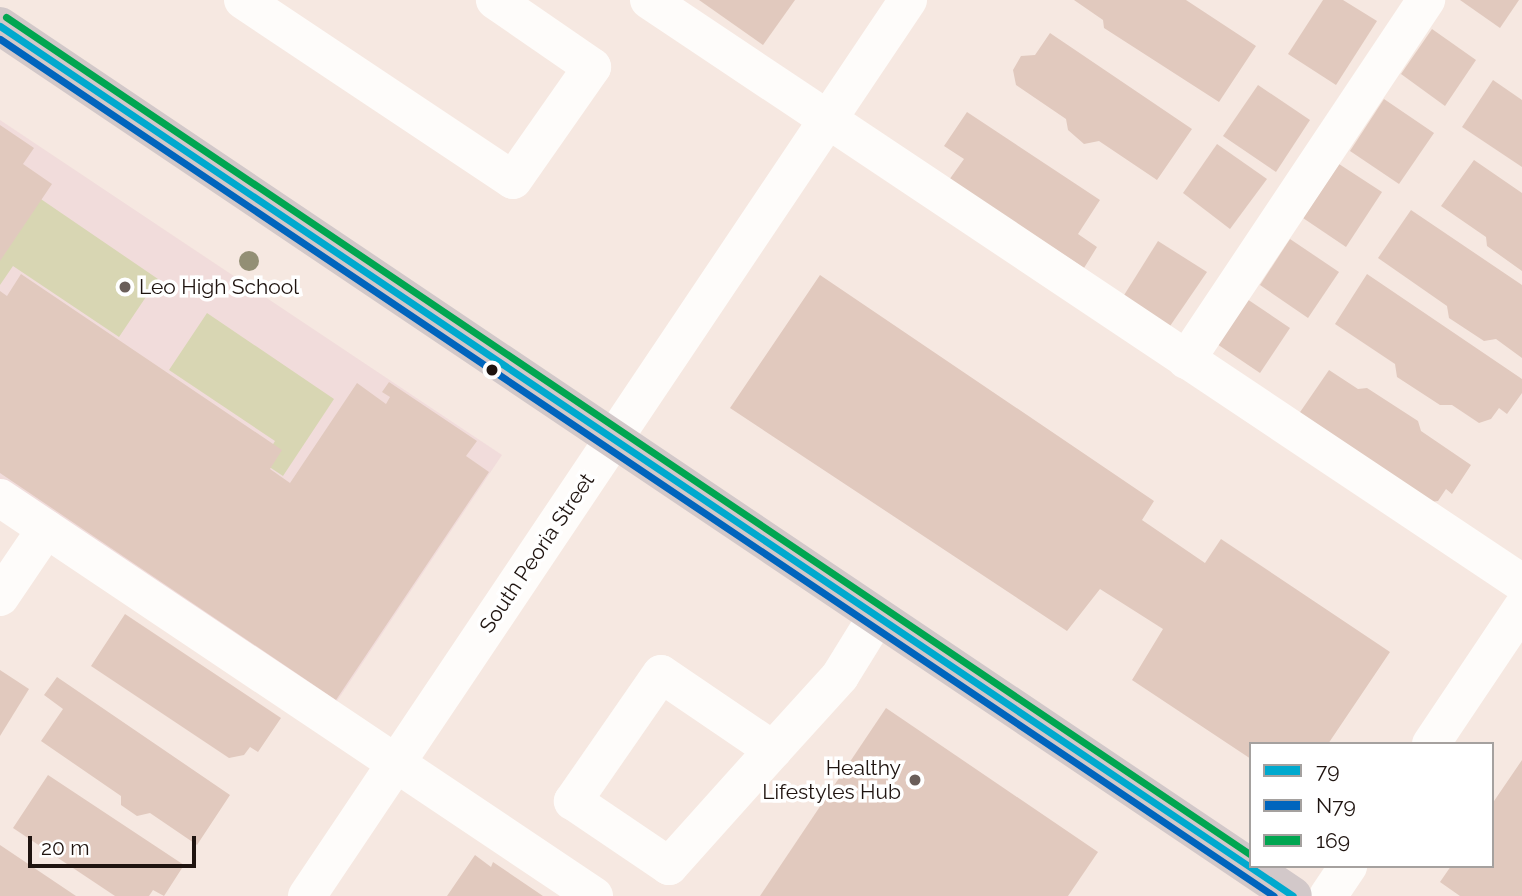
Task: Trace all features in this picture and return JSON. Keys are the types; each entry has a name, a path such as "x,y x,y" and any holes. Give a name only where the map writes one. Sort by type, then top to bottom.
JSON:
{"main road":[{"path":"0,26 1249,866"},
{"path":"1251,868 1293,896"}],"street":[{"path":"243,0 513,180 592,67 495,0"},
{"path":"649,0 1522,583"},
{"name":"South Peoria Street","path":"307,896 908,0"},
{"path":"1186,360 1426,0"},
{"path":"0,498 594,896"},
{"path":"0,597 46,529"},
{"path":"1432,742 1522,608"},
{"path":"773,750 661,674 573,801 669,866 840,676 877,616"},
{"path":"1328,896 1347,868"}],"shaded area":[{"name":"Leo High School","path":"0,120 502,455 331,710 0,486"},
{"path":"32,193 158,279 119,337 13,266 0,285 0,239"},
{"path":"207,313 334,399 283,476 262,462 275,441 169,370"}],"building":[{"path":"699,0 795,0 763,45"},
{"path":"1074,0 1186,0 1256,46 1219,102 1104,28 1103,20"},
{"path":"1323,0 1343,0 1377,21 1336,85 1288,54"},
{"path":"1460,0 1519,0 1500,28"},
{"path":"1432,29 1476,60 1445,106 1401,74"},
{"path":"1050,33 1192,129 1157,180 1099,141 1084,144 1068,130 1066,119 1016,85 1013,70 1021,56 1035,55"},
{"path":"1493,80 1522,100 1522,167 1462,127"},
{"path":"1258,85 1310,120 1276,172 1223,136"},
{"path":"1384,99 1434,133 1399,184 1350,151"},
{"path":"967,112 1100,200 1078,234 1097,247 1084,268 949,180 964,159 944,146"},
{"path":"0,125 34,148 23,164 52,184 0,261"},
{"path":"1217,144 1267,179 1230,229 1183,193"},
{"path":"1474,160 1522,193 1522,271 1487,246 1486,237 1441,206"},
{"path":"1339,164 1382,192 1346,247 1303,218"},
{"path":"1411,210 1522,285 1522,358 1496,339 1484,341 1449,318 1447,306 1378,258"},
{"path":"1290,239 1339,272 1308,318 1260,285"},
{"path":"1158,241 1207,272 1168,329 1121,300"},
{"name":"Leo High School","path":"21,274 282,450 270,469 290,483 357,383 386,404 390,397 382,392 389,382 477,441 466,456 489,472 336,700 0,473 0,291 7,296"},
{"path":"1367,274 1522,379 1522,393 1507,414 1499,408 1491,419 1479,423 1452,405 1440,405 1397,377 1395,364 1335,324"},
{"path":"820,275 1154,501 1142,520 1205,563 1221,539 1390,652 1329,742 1249,742 1249,758 1132,680 1163,629 1100,589 1067,631 730,408"},
{"path":"1247,299 1290,328 1260,373 1217,344"},
{"path":"1329,370 1358,389 1367,388 1418,421 1421,431 1471,465 1452,494 1446,489 1438,501 1425,503 1296,418"},
{"path":"125,614 281,718 258,752 250,747 244,755 229,758 91,666"},
{"path":"0,670 29,689 0,736"},
{"path":"57,677 230,795 197,845 150,813 137,816 121,805 121,796 41,741 63,709 44,695"},
{"name":"Healthy Lifestyles Hub","path":"886,708 1098,852 1068,896 760,896"},
{"path":"1522,760 1522,896 1460,896 1440,882 1450,868 1494,868 1494,801"},
{"path":"48,775 184,865 164,896 153,890 149,896 115,896 13,828"},
{"path":"0,845 76,896 0,896"},
{"path":"475,855 491,867 493,862 543,896 447,896"}],"transit line":[{"name":"169","path":"6,17 1249,854"},
{"name":"79","path":"0,26 1249,866"},
{"name":"N79","path":"0,39 1274,896"},
{"name":"79","path":"1251,868 1293,896"}],"place":[{"name":"Leo High School","path":"125,287"},
{"name":"Healthy Lifestyles Hub","path":"915,780"}]}
